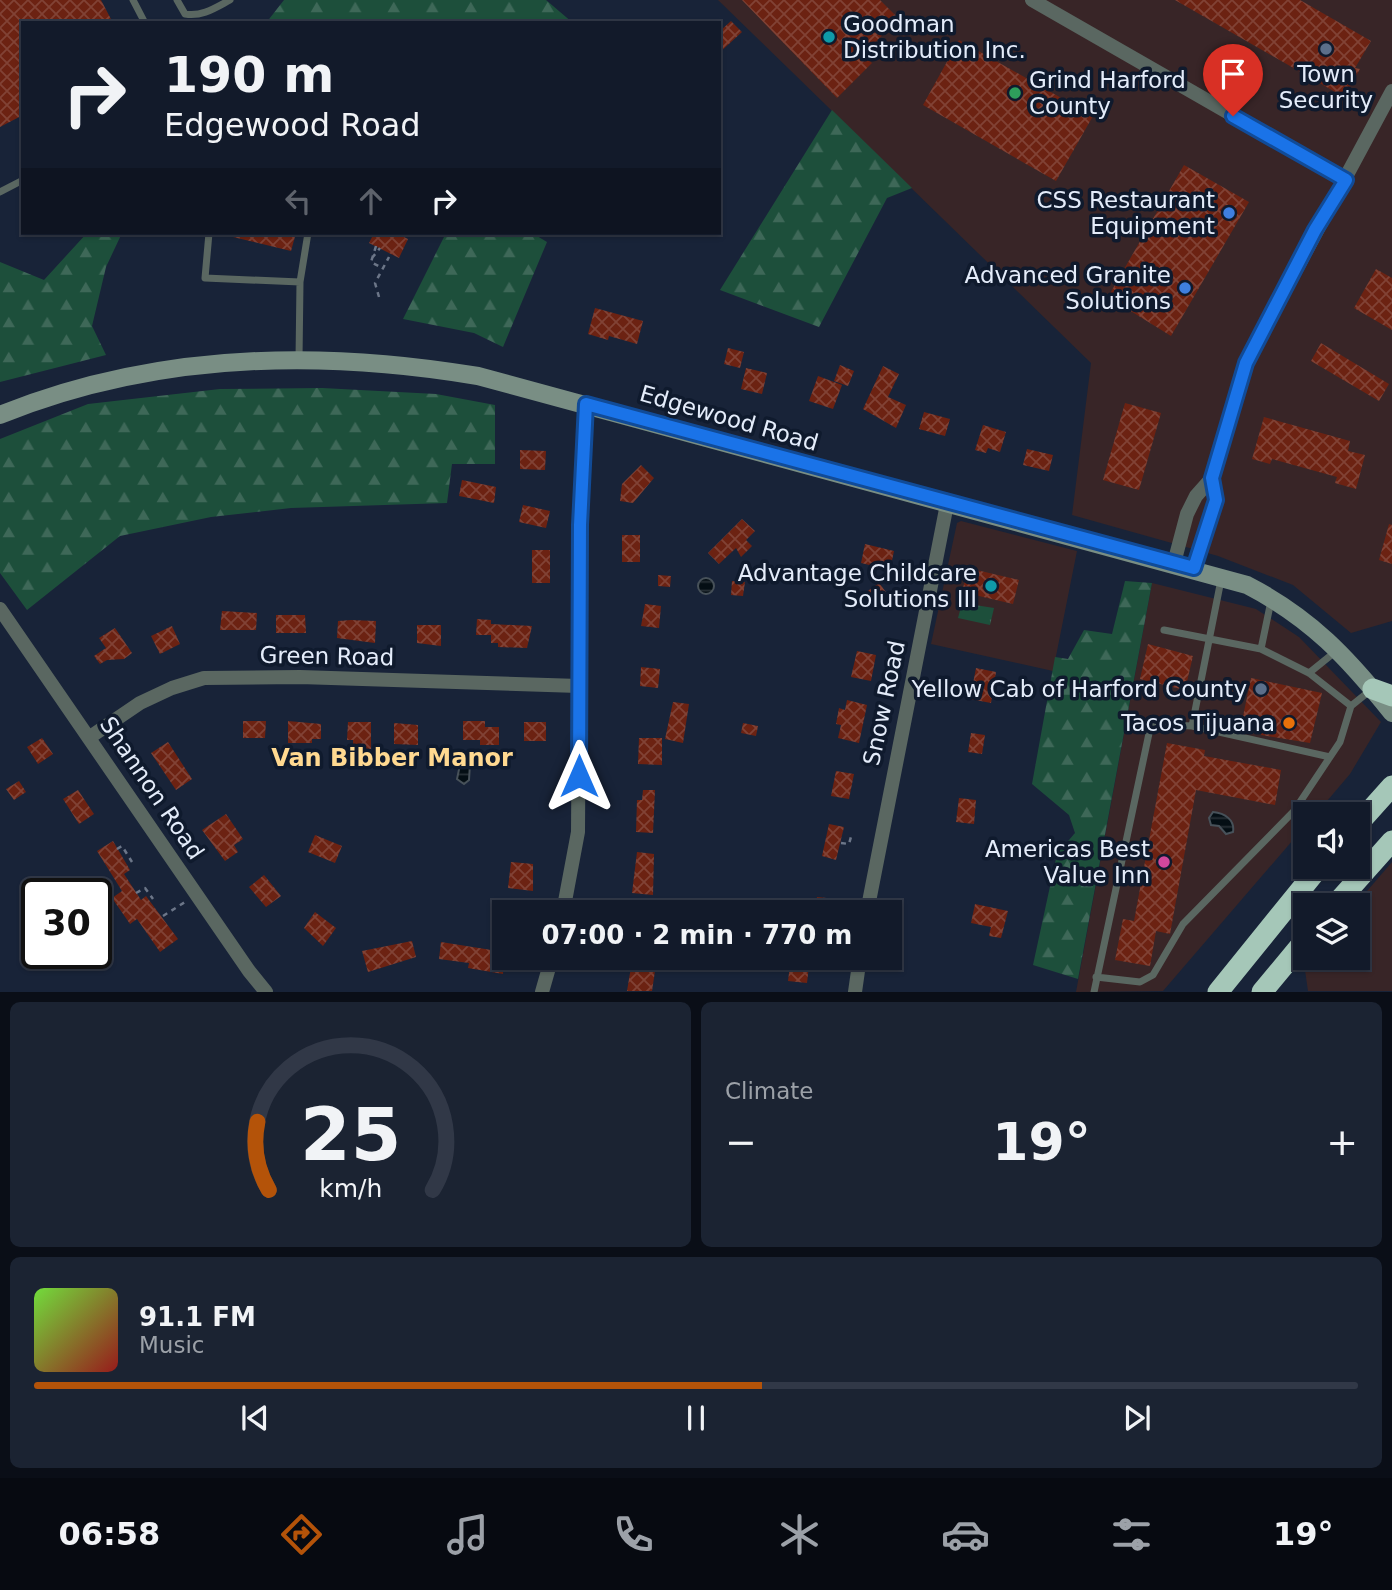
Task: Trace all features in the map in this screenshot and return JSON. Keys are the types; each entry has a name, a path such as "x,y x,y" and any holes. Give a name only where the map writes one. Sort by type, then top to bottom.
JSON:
{"highway":[{"path":"1370,811 1392,786"},
{"path":"1346,893 1390,844"},
{"path":"1218,992 1309,879"},
{"path":"1262,992 1293,955"}],"street":[{"path":"1032,0 1346,180"},
{"path":"1174,563 1191,505 1212,478 1246,363 1315,230 1346,180 1392,91"},
{"name":"Edgewood Road","path":"0,415 50,397 146,372 228,362 299,359 419,366 478,376 1222,576 1272,598 1312,625 1382,692 1392,713"},
{"path":"566,900 578,832 580,525 586,404"},
{"path":"1194,568 1216,500 1212,478"},
{"name":"Snow Road","path":"869,900 947,503"},
{"name":"Shannon Road","path":"0,609 266,992"},
{"name":"Green Road","path":"90,737 140,703 172,688 204,678 300,677 579,686"},
{"path":"542,992 548,970"},
{"path":"855,992 858,970"}],"lane":[{"path":"133,0 144,21"},
{"path":"177,0 185,14 193,15 206,13 230,0"},
{"path":"0,192 21,181"},
{"path":"209,235 205,278 300,282"},
{"path":"299,359 300,282 307,235"},
{"path":"1192,726 1222,576"},
{"path":"1261,649 1272,598"},
{"path":"1164,630 1261,649 1309,673 1351,706"},
{"path":"1309,673 1339,649"},
{"path":"1096,977 1140,982 1153,975 1183,924 1293,811 1340,742 1351,706 1382,692"},
{"path":"1094,992 1151,724 1192,726 1330,757"}],"path":[{"path":"378,247 371,262 382,268"},
{"path":"380,297 375,283 389,257"},
{"path":"841,843 849,844 852,833"},
{"path":"117,849 122,846 132,862"},
{"path":"136,893 145,888 152,900"},
{"path":"163,916 197,894"}],"shaded area":[{"path":"718,0 1392,0 1392,621 1351,633 1293,585 1218,556 1072,515 1091,363"},
{"path":"961,521 1077,551 1053,671 931,644 957,523"},
{"path":"706,578 712,580 712,592 706,594 700,592 698,586 700,580"},
{"path":"1152,583 1256,609 1299,637 1381,722 1350,774 1326,802 1293,802 1293,840 1163,991 1076,992"},
{"path":"461,760 470,764 469,780 464,784 457,779"},
{"path":"1213,812 1228,818 1233,832 1226,834 1219,826 1211,825 1209,818"},
{"path":"1392,862 1392,991 1308,991 1305,970 1370,970 1370,893 1365,893"}],"green space":[{"path":"284,0 546,0 571,21 268,21"},
{"path":"832,110 912,188 887,198 819,327 720,290"},
{"path":"85,235 121,235 106,267 92,326 106,355 0,382 0,262 44,280"},
{"path":"445,235 535,235 547,242 503,347 474,333 403,319"},
{"path":"322,388 436,394 495,405 495,464 452,464 447,503 291,508 211,517 120,536 27,610 0,573 0,439 88,404 220,389"},
{"path":"1125,581 1152,583 1078,979 1033,965 1057,854 1075,833 1069,815 1032,784 1055,657 1068,659 1084,630 1112,634"},
{"path":"962,603 994,608 990,625 958,618"}],"building":[{"path":"0,0 101,0 112,21 21,21 21,116 0,127"},
{"name":"Goodman Distribution Inc.","path":"742,0 880,0 899,19 863,54 872,63 837,98"},
{"path":"1175,0 1300,0 1371,41 1355,68 1360,69 1344,97"},
{"path":"731,21 742,32 721,51 721,30"},
{"path":"959,40 1093,116 1056,181 923,105"},
{"path":"1184,165 1249,202 1171,336 1108,297"},
{"path":"234,235 295,235 291,251"},
{"path":"373,235 400,235 408,239 399,258 369,243"},
{"path":"1376,269 1392,278 1392,330 1354,308"},
{"path":"595,308 643,321 637,344 609,336 608,340 588,334"},
{"path":"1321,343 1389,384 1379,401 1311,361"},
{"path":"728,348 744,352 740,368 724,364"},
{"path":"840,365 854,371 848,386 834,381"},
{"path":"883,366 899,374 888,397 906,405 896,428 863,409"},
{"path":"746,368 767,373 762,394 741,389"},
{"path":"818,376 842,385 833,409 809,401"},
{"path":"1125,403 1161,413 1139,490 1103,480"},
{"path":"924,412 950,419 945,436 919,429"},
{"path":"1264,417 1350,441 1348,451 1365,455 1356,489 1335,483 1337,477 1272,459 1270,464 1252,459"},
{"path":"983,425 1006,432 1000,452 988,448 986,453 975,450"},
{"path":"1027,449 1053,455 1049,471 1023,465"},
{"path":"520,450 546,451 545,470 520,469"},
{"path":"641,465 654,478 633,503 620,501 622,484"},
{"path":"462,480 496,487 494,503 459,496"},
{"path":"523,505 550,511 546,528 519,522"},
{"path":"742,519 755,531 746,540 752,546 741,557 736,548 719,564 708,553"},
{"path":"1389,524 1392,525 1392,564 1379,560"},
{"path":"622,535 640,535 640,562 622,562"},
{"path":"865,544 894,551 890,570 861,563"},
{"path":"532,550 550,550 550,583 532,583"},
{"name":"Advantage Childcare Solutions III","path":"968,568 1019,580 1013,604 962,592"},
{"path":"658,575 671,576 670,587 658,586"},
{"path":"732,581 745,582 743,596 731,595"},
{"path":"879,583 889,596 874,607 865,593"},
{"path":"645,604 661,606 659,628 641,626"},
{"path":"222,611 257,613 256,630 220,630"},
{"path":"276,615 305,615 306,633 276,633"},
{"path":"477,619 491,620 491,624 532,626 527,648 498,647 498,643 491,643 491,635 476,635"},
{"path":"338,621 376,621 375,643 337,638"},
{"path":"417,625 441,625 441,646 417,643"},
{"path":"172,626 180,644 160,654 151,636"},
{"path":"115,628 132,653 124,659 107,660 100,664 94,656 106,648 99,638"},
{"path":"1148,644 1193,656 1185,690 1140,679"},
{"path":"857,651 876,655 871,681 851,677"},
{"path":"641,667 660,669 658,688 640,686"},
{"path":"976,668 996,672 991,703 970,699"},
{"path":"1251,678 1322,693 1310,743 1261,735 1263,725 1242,721"},
{"path":"847,700 867,705 859,743 838,738 841,725 836,724 839,708 845,710"},
{"path":"673,702 689,704 683,743 665,739"},
{"path":"243,721 266,721 265,738 243,738"},
{"path":"288,721 321,724 321,739 312,739 312,743 288,743"},
{"path":"463,721 485,721 485,727 499,727 499,745 480,745 480,740 463,740"},
{"path":"348,722 371,722 371,749 353,749 353,740 347,740"},
{"path":"524,722 546,722 546,741 524,741"},
{"path":"394,723 418,725 418,745 394,744"},
{"path":"743,723 758,726 756,736 741,733"},
{"path":"971,733 985,735 982,754 968,752"},
{"path":"42,738 53,754 38,764 27,747"},
{"path":"639,738 662,738 662,765 638,764"},
{"path":"168,742 192,779 176,790 151,753"},
{"name":"Americas Best Value Inn","path":"1167,743 1205,750 1204,756 1281,770 1275,805 1196,790 1170,934 1156,931 1150,966 1115,960 1123,919 1134,921"},
{"path":"836,771 854,774 849,799 831,796"},
{"path":"19,781 26,792 14,800 6,789"},
{"path":"78,790 94,814 79,824 63,799"},
{"path":"643,790 655,790 653,833 636,832 637,800 642,800"},
{"path":"959,798 976,800 974,824 956,822"},
{"path":"226,814 243,839 234,845 238,852 225,861 202,830"},
{"path":"829,824 844,827 836,860 822,856"},
{"path":"315,835 342,846 335,863 308,852"},
{"path":"113,841 130,870 124,874 141,900 146,896 178,939 160,952 137,919 130,924 112,898 122,891 97,851"},
{"path":"637,852 654,854 653,895 632,893"},
{"path":"511,862 533,864 533,891 508,888"},
{"path":"264,875 281,896 266,907 249,887"},
{"path":"817,897 836,899 836,900 817,900"},
{"path":"975,904 1008,911 1001,938 989,936 991,927 971,923"},
{"path":"315,912 336,928 323,946 304,928"},
{"path":"412,941 416,957 368,972 362,951"},
{"path":"441,942 492,950 492,970 503,970 503,974 468,968 469,963 439,959"},
{"path":"630,970 655,971 652,991 627,991"},
{"path":"789,970 808,970 807,983 788,981"}],"place":[{"name":"Goodman Distribution Inc.","path":"829,37"},
{"name":"Town Security","path":"1326,49"},
{"name":"Grind Harford County","path":"1015,93"},
{"name":"CSS Restaurant Equipment","path":"1229,213"},
{"name":"Advanced Granite Solutions","path":"1185,288"},
{"name":"Advantage Childcare Solutions III","path":"991,586"},
{"name":"Yellow Cab of Harford County","path":"1261,689"},
{"name":"Tacos Tijuana","path":"1289,723"},
{"name":"Americas Best Value Inn","path":"1164,862"}],"district":[{"name":"Van Bibber Manor","path":"392,758"}],"route":[{"path":"579,776 580,525 586,404 1036,528 1194,568 1216,500 1212,478 1246,363 1315,230 1346,180 1233,116"}]}
